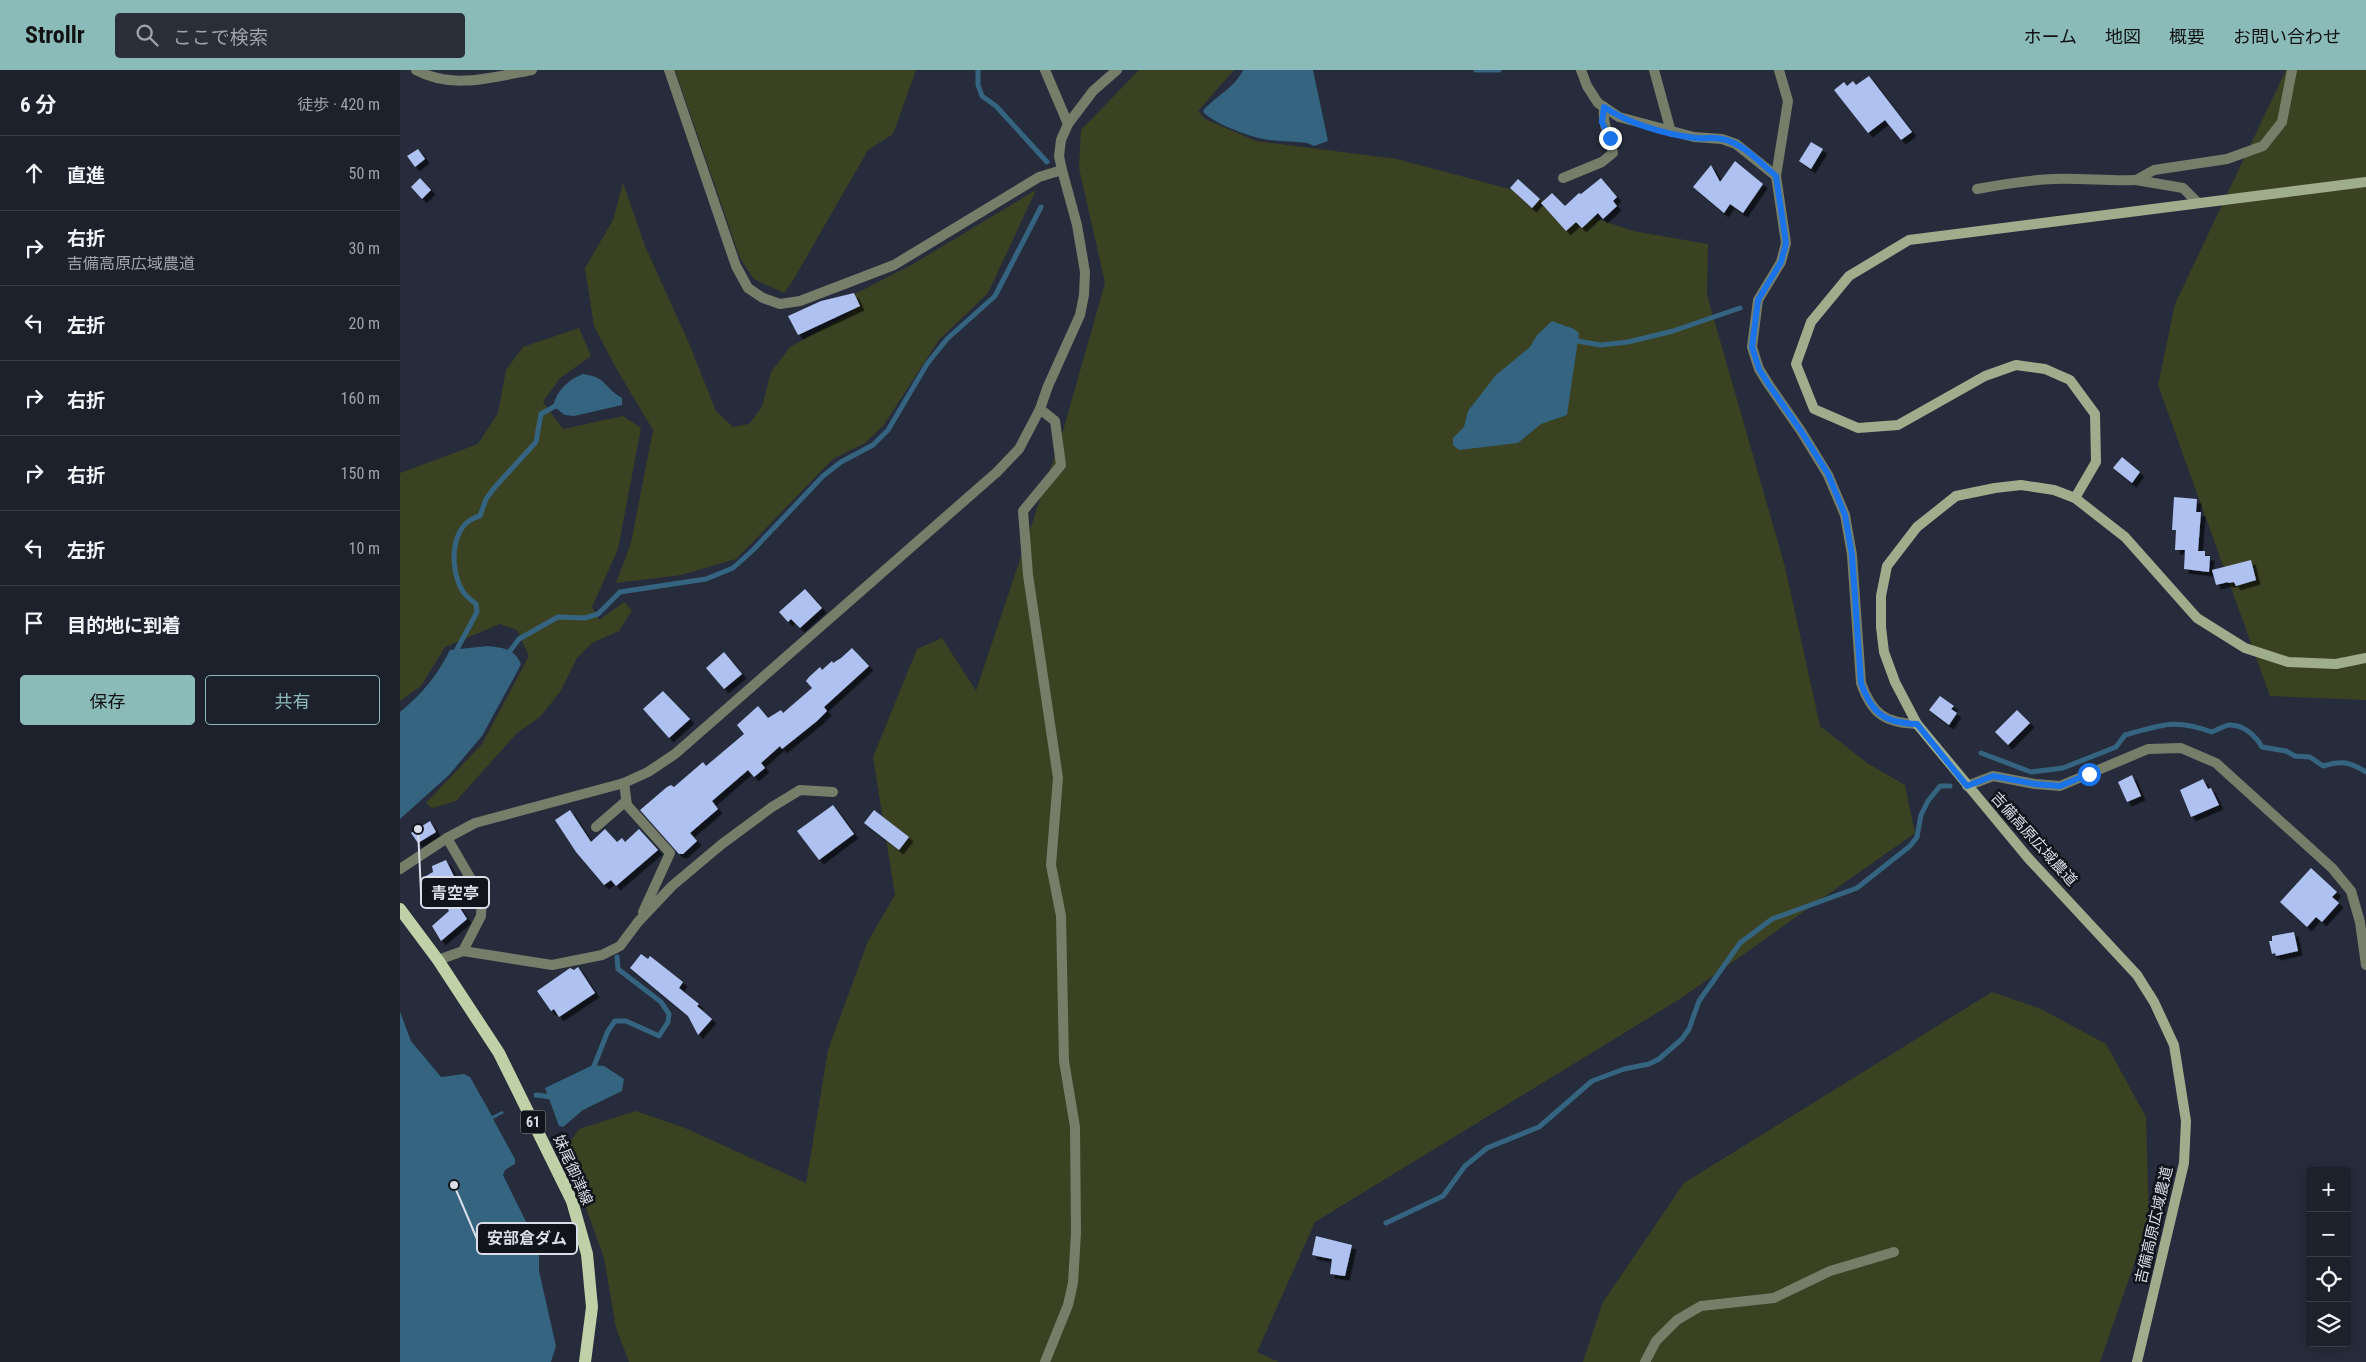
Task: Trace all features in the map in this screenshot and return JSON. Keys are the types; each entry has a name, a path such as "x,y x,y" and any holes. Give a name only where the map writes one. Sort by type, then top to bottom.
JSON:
{"main road":[{"name":"妹尾御津線","path":"400,909 438,960 500,1053 572,1201 587,1254 592,1307 585,1362"}],"street":[{"path":"416,70 437,79 464,82 532,70"},
{"path":"669,70 736,266 748,288 763,298 780,304 800,301 823,294 894,265 1039,177 1062,170"},
{"path":"1045,70 1068,124"},
{"path":"400,869 447,838 475,823 624,783 648,772 675,754 998,472 1019,449 1040,409 1053,373 1080,315 1084,295 1085,272 1077,225 1059,156 1061,140 1068,124 1092,91 1117,70"},
{"path":"1581,70 1587,86 1598,103 1619,117 1694,138 1722,139 1736,144 1776,176"},
{"path":"1654,70 1671,132"},
{"path":"1779,70 1788,101 1776,176 1786,243 1781,262 1758,300 1752,347 1764,377 1828,474 1845,515 1852,555 1861,683 1866,698 1877,714 1898,723 1917,724"},
{"path":"2136,180 2154,170 2227,159 2263,146 2282,122 2292,70"},
{"path":"1563,178 1602,162 1613,153 1610,138 1602,122 1604,107"},
{"path":"1977,189 2015,182 2056,178 2102,181 2136,180 2182,188 2198,203"},
{"path":"2075,498 2096,462 2095,414 2070,380 2045,369 2016,365 1985,376 1898,425 1858,428 1814,408 1796,364 1812,322 1849,276 1909,240 2366,182"},
{"path":"1040,409 1055,421 1061,465 1023,511 1028,575 1058,778 1051,865 1061,916 1064,1062 1075,1127 1076,1233 1074,1283 1068,1305 1045,1362"},
{"name":"吉備高原広域農道","path":"2137,1362 2184,1163 2186,1121 2174,1045 2154,1002 2137,975 2116,950 2029,859 1917,724 1895,682 1884,652 1881,627 1881,596 1887,566 1917,527 1956,496 2021,485 2054,490 2075,498 2125,537 2197,618 2244,648 2288,662 2336,664 2366,658"},
{"path":"1967,786 1993,776 2035,784 2060,786 2148,750 2181,748 2216,763 2332,868 2351,891 2360,922 2366,966"},
{"path":"624,783 627,805 670,853 638,922"},
{"path":"438,960 463,951 552,965 602,955 620,946 638,922 672,886 722,844 772,807 800,790 833,792"},
{"path":"596,827 626,801"},
{"path":"447,838 482,898 481,916 463,951"},
{"path":"1645,1362 1656,1340 1676,1320 1701,1306 1774,1298 1830,1271 1894,1252"}],"green space":[{"path":"675,70 916,70 893,134 868,150 784,293 754,279 740,258"},
{"path":"1139,70 1234,70 1198,111 1205,119 1256,141 1397,159 1513,190 1633,231 1708,244 1707,295 1785,567 1820,726 1867,763 1905,785 1915,833 1683,997 1315,1222 1257,1352 1279,1362 629,1362 616,1328 604,1258 565,1149 579,1129 636,1111 685,1128 806,1183 828,1050 868,941 895,895 873,757 917,649 942,638 976,691 1063,431 1105,283 1079,168 1081,130"},
{"path":"2286,70 2366,70 2366,700 2270,696 2158,385 2175,304"},
{"path":"623,183 645,246 688,341 716,411 733,427 749,424 762,407 771,372 790,347 851,313 855,294 913,264 1036,190 988,293 939,340 883,426 865,443 833,459 736,559 681,575 616,583 631,543 653,430 616,368 594,326 585,268 613,220"},
{"path":"579,328 591,356 560,378 543,402 563,429 623,416 641,428 618,549 592,607 599,620 624,602 632,610 619,631 592,643 577,658 560,692 540,717 517,733 456,801 432,808 426,803 482,744 529,656 517,630 500,624 445,647 421,686 400,701 400,473 478,444 498,413 506,370 523,347"},
{"path":"1992,992 2041,1009 2106,1044 2146,1117 2149,1221 2100,1362 1583,1362 1603,1302 1684,1183"}],"water":[{"path":"1243,70 1313,70 1328,141 1314,146 1307,143 1261,139 1227,127 1206,115 1203,111 1235,82"},
{"path":"1552,321 1574,329 1579,333 1567,415 1541,424 1518,443 1459,450 1453,445 1453,438 1464,427 1468,411 1496,375 1530,347 1537,335"},
{"path":"583,374 591,375 601,380 622,398 622,405 574,416 565,415 553,406 557,395 564,386"},
{"path":"488,646 503,648 515,655 521,664 517,672 482,736 449,775 400,819 400,712 428,684 450,650"},
{"path":"400,1012 411,1041 441,1077 464,1074 470,1077 492,1116 502,1111 504,1113 493,1119 515,1159 515,1164 505,1170 503,1175 539,1248 539,1271 556,1346 551,1362 400,1362"},
{"path":"593,1065 604,1066 624,1079 622,1091 583,1110 563,1127 559,1126 545,1088"}],"building":[{"path":"1869,76 1912,132 1901,140 1885,120 1868,133 1834,90 1844,82 1847,86 1853,81 1856,85"},
{"path":"1811,142 1823,149 1811,169 1799,161"},
{"path":"418,149 425,159 415,167 407,156"},
{"path":"1735,161 1763,184 1743,213 1730,204 1724,213 1693,187 1711,165 1720,182"},
{"path":"420,178 431,190 422,199 411,187"},
{"path":"1601,178 1617,197 1613,201 1617,206 1603,219 1598,213 1582,228 1576,222 1566,231 1541,203 1552,193 1565,206 1579,193 1581,194"},
{"path":"1518,179 1540,199 1532,208 1510,188"},
{"path":"854,293 860,306 798,335 788,316 821,301"},
{"path":"2122,457 2140,472 2132,483 2113,468"},
{"path":"2174,497 2197,499 2196,512 2201,512 2198,551 2205,551 2205,556 2210,556 2209,572 2184,569 2185,550 2175,550 2176,530 2172,530"},
{"path":"2251,560 2256,580 2236,586 2234,582 2216,585 2212,570"},
{"path":"805,589 822,608 800,628 791,619 788,622 779,612"},
{"path":"852,648 869,666 824,707 827,711 817,721 782,749 780,746 761,763 765,768 754,777 748,770 712,801 718,809 690,833 697,841 683,854 679,854 640,810 667,787 671,785 674,787 703,762 706,766 744,734 737,725 758,706 768,718 781,710 783,713 812,688 806,681 809,677 820,667 822,670 832,661 833,663 841,658"},
{"path":"724,652 742,674 724,689 706,668"},
{"path":"663,691 690,719 669,738 643,709"},
{"path":"1940,696 1954,706 1951,709 1957,713 1949,725 1929,710"},
{"path":"2017,710 2030,723 2008,745 1995,732"},
{"path":"2132,775 2141,796 2127,802 2118,782"},
{"path":"2203,779 2208,789 2211,788 2219,805 2191,817 2180,790"},
{"path":"833,805 854,834 819,860 797,831"},
{"path":"570,810 591,842 605,829 617,842 622,838 625,842 639,829 658,850 616,886 611,880 604,885 576,852 555,820"},
{"path":"874,810 909,837 899,850 864,823"},
{"path":"430,821 436,832 418,843 411,833"},
{"path":"446,860 466,901 458,905 467,919 441,941 432,926 449,911 439,891 434,893 426,876 433,872 432,866"},
{"path":"2311,868 2337,892 2332,897 2339,903 2322,922 2316,917 2307,927 2280,902"},
{"path":"2294,932 2298,951 2276,956 2275,953 2272,954 2269,941 2272,941 2272,936"},
{"path":"641,954 648,959 650,956 683,982 679,988 699,1004 697,1006 712,1019 698,1035 688,1016 630,968"},
{"path":"578,967 595,993 559,1017 554,1009 551,1011 537,991 570,968 574,970"},
{"path":"1316,1236 1352,1245 1345,1276 1330,1274 1332,1259 1312,1255"}],"waterway":[{"path":"978,70 978,85 982,96 996,106 1047,162"},
{"path":"1476,70 1499,70"},
{"path":"507,655 519,639 558,617 585,618 598,614 620,592 706,579 733,568 753,550 823,476 841,462 873,445 888,430 927,364 947,339 995,296 1041,207"},
{"path":"1572,340 1600,345 1628,342 1673,331 1740,308"},
{"path":"455,653 477,612 476,604 462,590 455,570 454,558 458,536 470,520 480,516 486,499 495,487 536,442 541,414 559,404"},
{"path":"1981,753 2031,772 2063,768 2116,747 2125,735 2159,726 2168,724 2188,725 2212,732 2223,727 2235,725 2249,732 2262,747 2286,751 2295,756 2310,757 2323,766 2346,763 2366,772"},
{"path":"1386,1223 1443,1196 1465,1166 1487,1148 1539,1127 1592,1081 1624,1069 1649,1064 1659,1059 1682,1039 1689,1029 1699,1001 1740,943 1772,919 1857,888 1910,846 1917,837 1921,815 1928,801 1940,786 1950,786"},
{"path":"592,1071 608,1031 615,1021 626,1021 659,1036 668,1022 669,1014 661,1002 618,969 617,957"},
{"path":"536,1095 552,1097"}],"place":[{"name":"青空亭","path":"418,829"},
{"name":"安部倉ダム","path":"454,1185"}],"route":[{"path":"1610,138 1602,122 1604,107 1619,117 1666,131 1694,138 1722,139 1736,144 1776,176 1786,243 1781,262 1758,300 1753,327 1752,347 1759,369 1828,474 1845,515 1852,555 1861,683 1866,698 1877,714 1898,723 1917,724 1967,786 1993,776 2035,784 2060,786 2089,774"}]}
